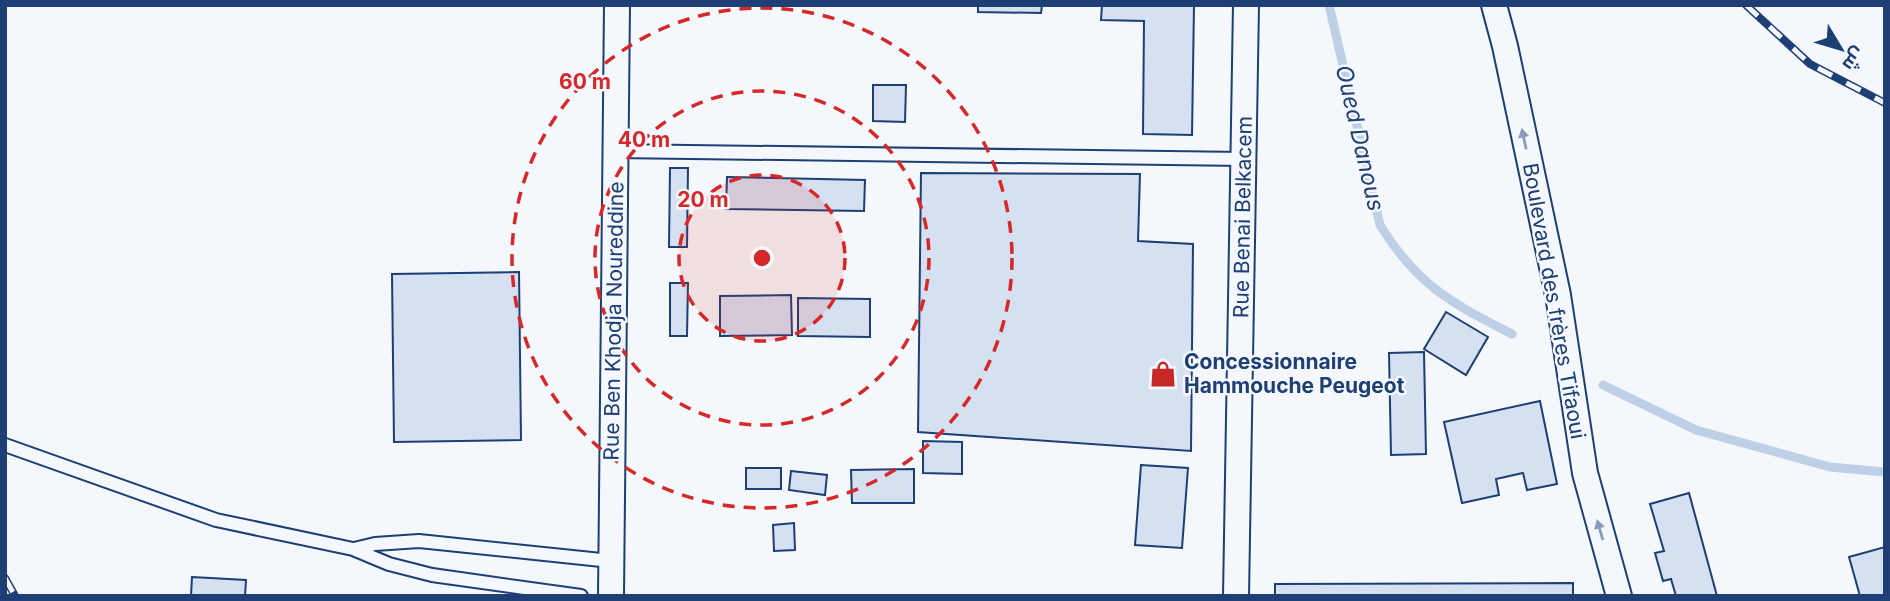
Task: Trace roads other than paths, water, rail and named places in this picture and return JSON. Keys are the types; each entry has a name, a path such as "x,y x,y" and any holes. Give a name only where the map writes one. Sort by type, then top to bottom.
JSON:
{"street":[{"name":"Rue Ben Khodja Noureddine","path":"611,596 617,5"},
{"name":"Rue Benai Belkacem","path":"1236,596 1246,5"},
{"name":"Boulevard des frères Tifaoui","path":"1494,5 1558,295 1585,473 1619,596"}],"lane":[{"path":"615,151 1244,159"},
{"path":"5,445 216,520 354,550 389,564 432,575 580,596"},
{"path":"354,550 376,544 419,541 611,561"}],"waterway":[{"name":"Oued Danous","path":"1329,5 1380,225 1422,278 1453,302 1512,334"},
{"name":"Oued Danous","path":"1603,385 1696,430 1830,467 1885,472"}],"railway":[{"path":"1746,5 1810,64 1885,103"},
{"path":"5,578 15,596"}],"place":[{"name":"Concessionnaire Hammouche Peugeot","path":"1163,374"}]}
